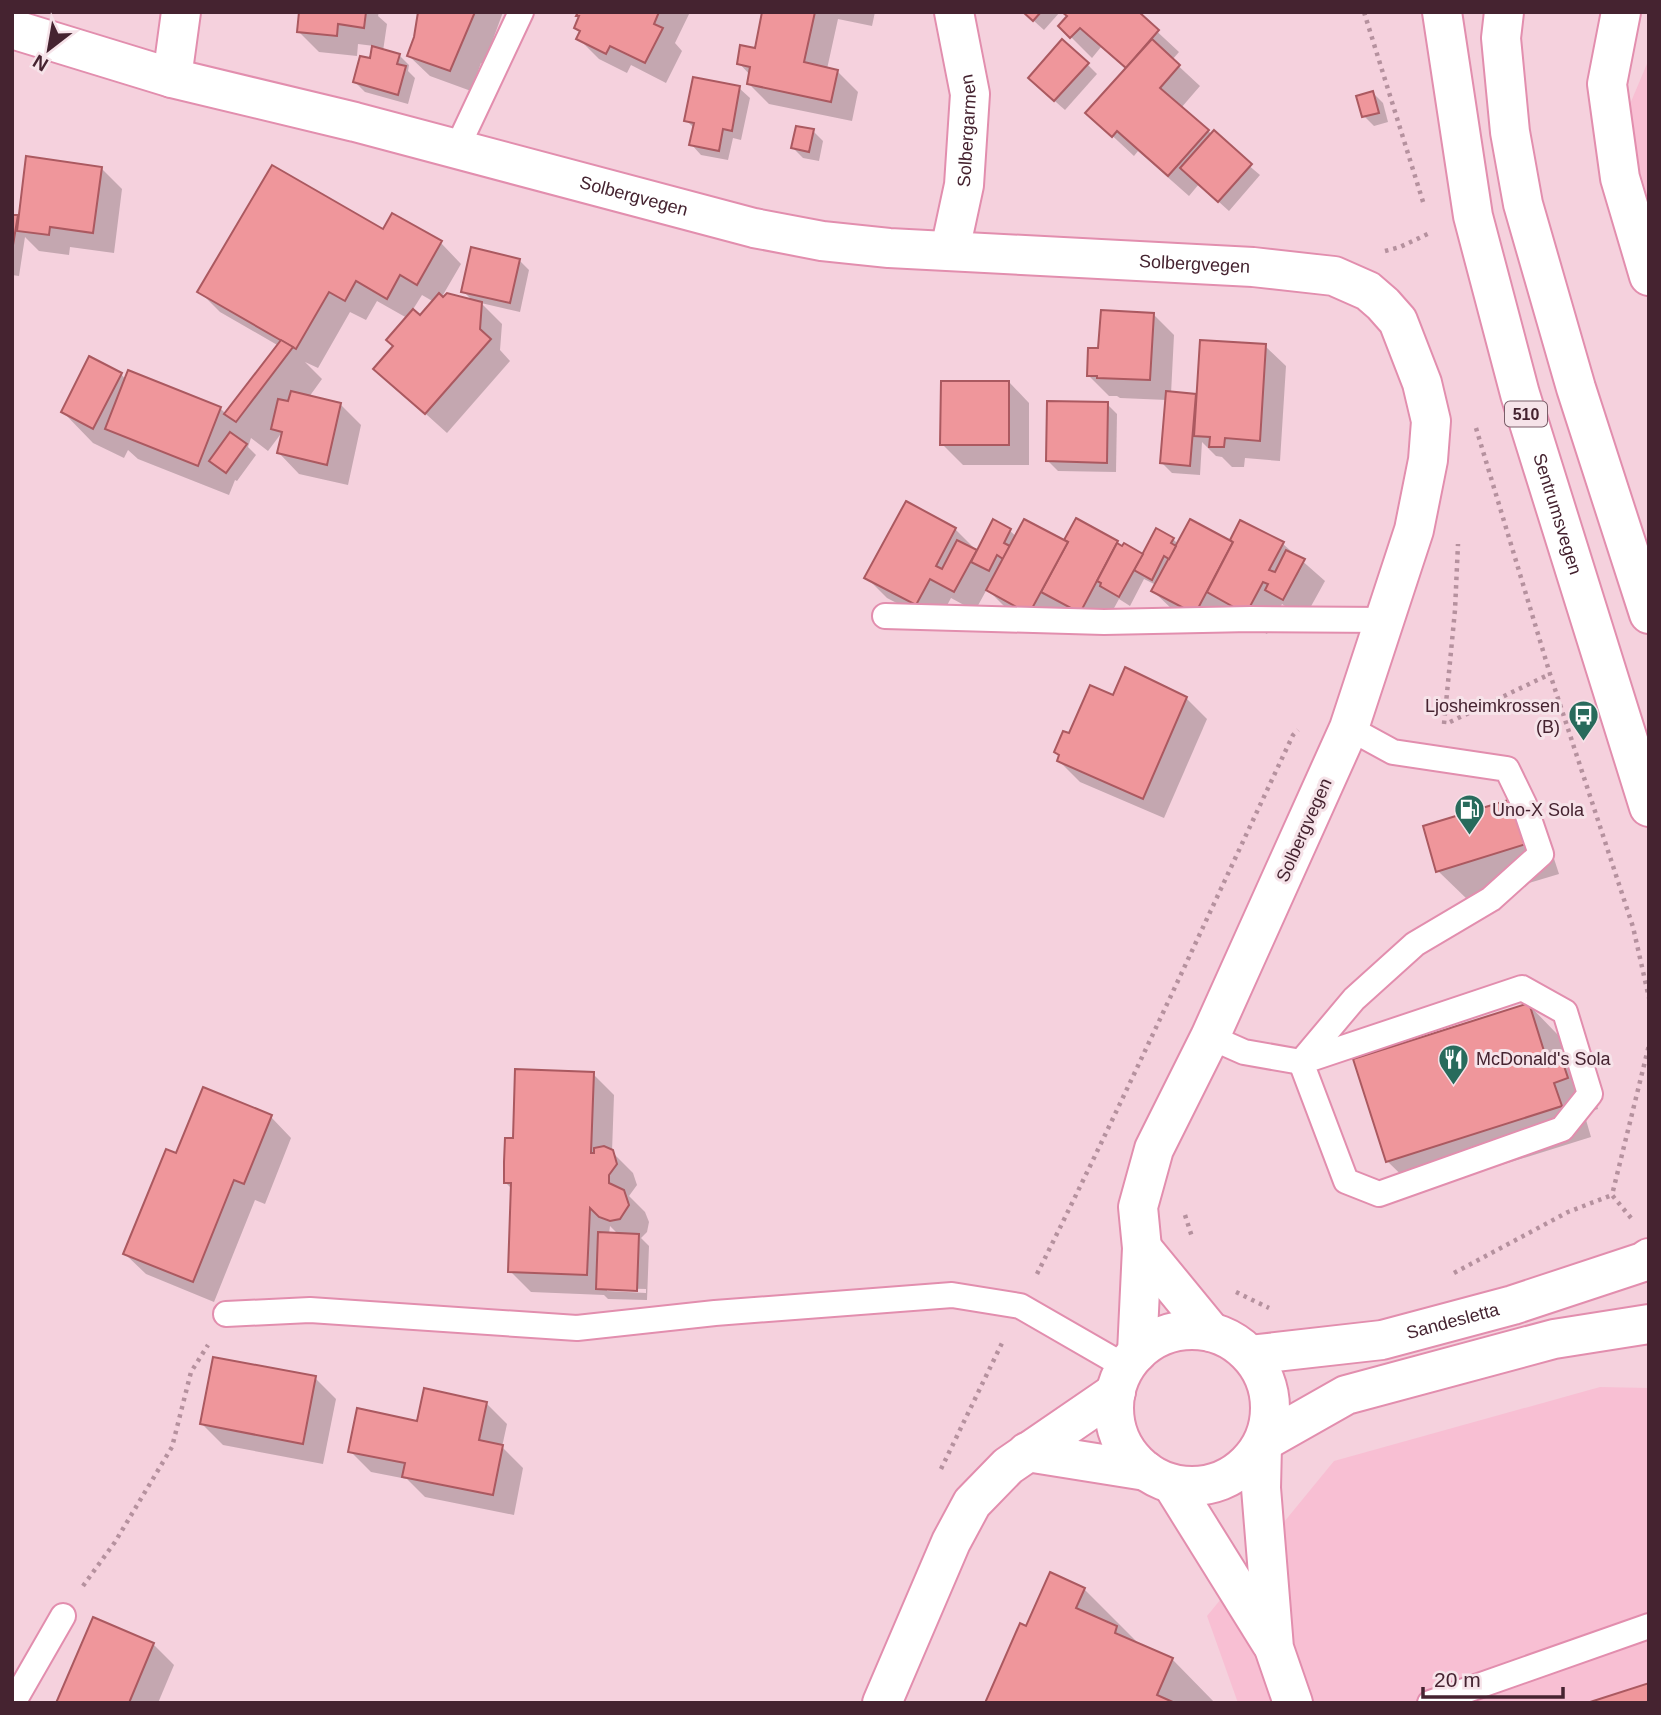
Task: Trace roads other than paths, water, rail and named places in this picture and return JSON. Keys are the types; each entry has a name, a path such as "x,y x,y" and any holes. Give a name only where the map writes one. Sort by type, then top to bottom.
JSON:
{"street":[{"path":"172,78 181,12"},
{"name":"Solbergarmen","path":"950,250 964,186 970,94 954,12"},
{"name":"Sentrumsvegen","path":"1442,12 1476,229 1520,394 1649,807"},
{"path":"1504,12 1501,38 1510,132 1523,204 1576,388 1649,614"},
{"path":"1621,12 1607,84 1620,178 1649,276"},
{"name":"Solbergvegen","path":"12,29 172,78 457,148 754,228 822,241 889,248 1253,267 1334,276 1352,283 1376,298 1398,321 1422,383 1431,422 1428,460 1414,530 1349,729 1210,1037 1154,1149 1138,1207 1142,1248 1126,1371"},
{"path":"1142,1248 1211,1332"},
{"name":"Sandesletta","path":"1250,1355 1382,1340 1513,1305 1649,1258"},
{"path":"1027,1452 1207,1486 1239,1472 1263,1443 1346,1395 1554,1339 1649,1324"},
{"path":"882,1703 951,1542 972,1503 1008,1466 1126,1371 1159,1337 1185,1330 1211,1332 1232,1341 1250,1355 1266,1382 1271,1412 1263,1443 1261,1488 1274,1648 1293,1703"},
{"path":"1126,1371 1114,1415 1119,1436 1130,1456 1159,1477 1274,1648"}],"lane":[{"path":"457,148 521,12"},
{"path":"885,616 1104,622 1386,620"},
{"path":"1301,1062 1354,999 1415,944 1492,899 1541,854 1524,804 1507,769 1393,752 1349,729"},
{"path":"1210,1037 1244,1052 1301,1062 1522,988 1565,1012 1590,1094 1562,1129 1379,1194 1346,1181 1301,1062"},
{"path":"226,1314 310,1310 577,1328 715,1313 952,1295 1020,1306 1126,1371"},
{"path":"13,1703 62,1616"},
{"path":"1430,1703 1649,1626"}],"place":[{"name":"Ljosheimkrossen (B)","path":"1583,743"},
{"name":"Uno-X Sola","path":"1469,837"},
{"name":"McDonald's Sola","path":"1453,1086"}]}
